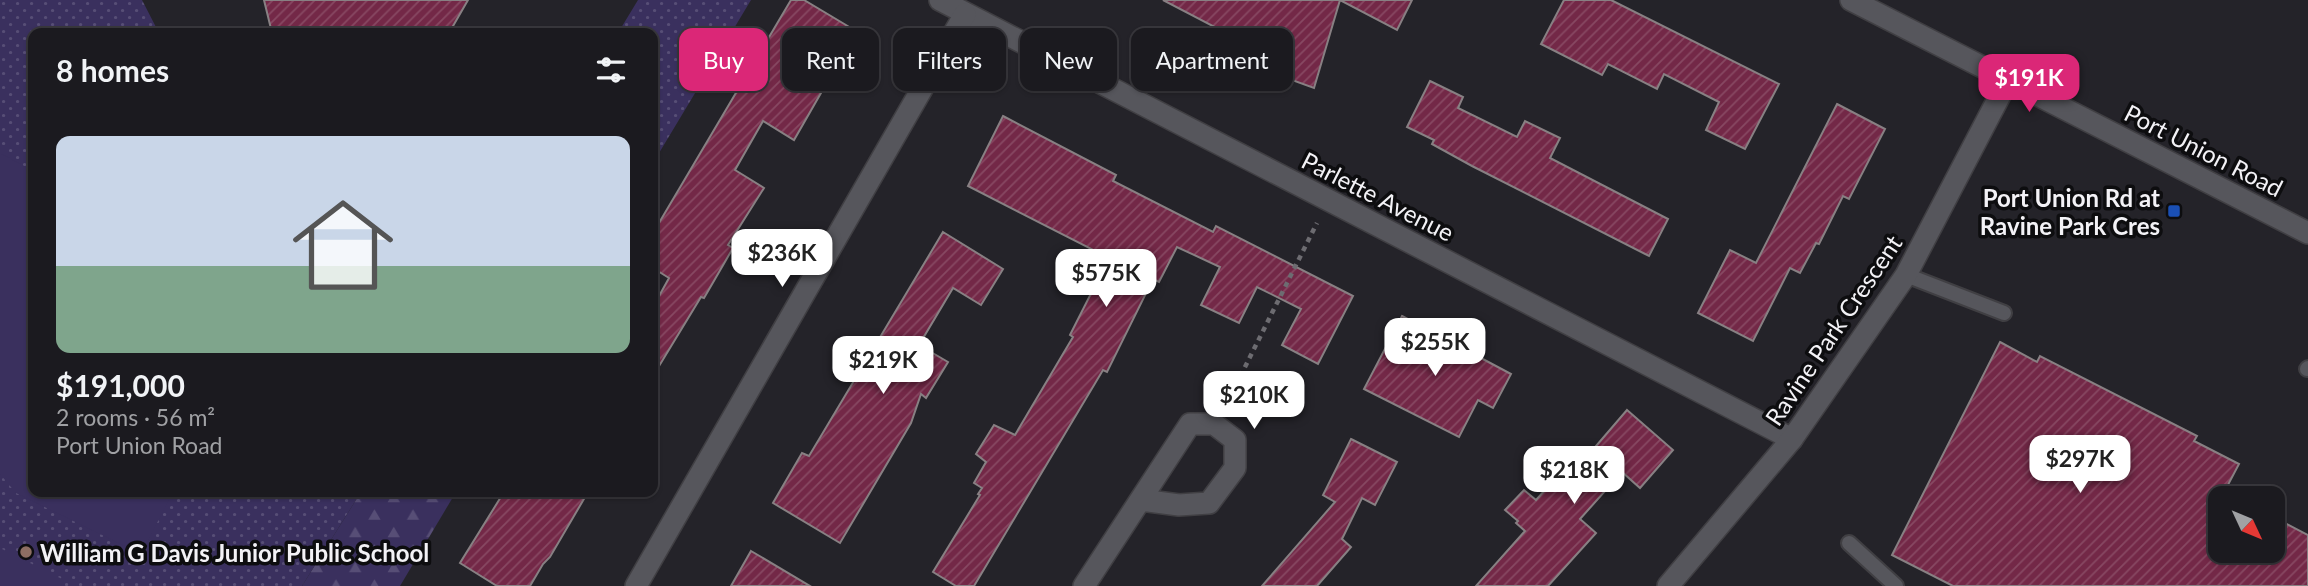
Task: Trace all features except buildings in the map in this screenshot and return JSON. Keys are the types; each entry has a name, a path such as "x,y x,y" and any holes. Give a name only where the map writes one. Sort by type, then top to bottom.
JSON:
{"street":[{"name":"Parlette Avenue","path":"940,0 1793,439"},
{"name":"Port Union Road","path":"1852,0 2308,233"},
{"path":"636,586 965,14"},
{"name":"Ravine Park Crescent","path":"1668,586 1793,439 1906,275 2008,80"},
{"path":"1084,586 1140,500 1191,424 1214,424 1235,440 1235,468 1209,503 1179,505 1140,500"}],"lane":[{"path":"1906,275 2004,313"},
{"path":"1849,543 1896,586"}],"path":[{"path":"1214,424 1237,386 1328,200"}],"green space":[{"path":"0,0 142,0 156,28 28,28 28,497 358,497 302,586 0,586"},
{"path":"638,0 751,0 734,28 679,28 679,91 696,91 658,155 658,28 621,28"},
{"path":"0,153 28,168 28,497 170,497 141,554 16,493 0,474"},
{"path":"358,497 453,497 400,586 302,586"},
{"path":"0,548 64,580 61,586 0,586"}],"place":[{"name":"Port Union Rd at Ravine Park Cres","path":"2174,211"},
{"name":"William G Davis Junior Public School","path":"26,552"}]}
